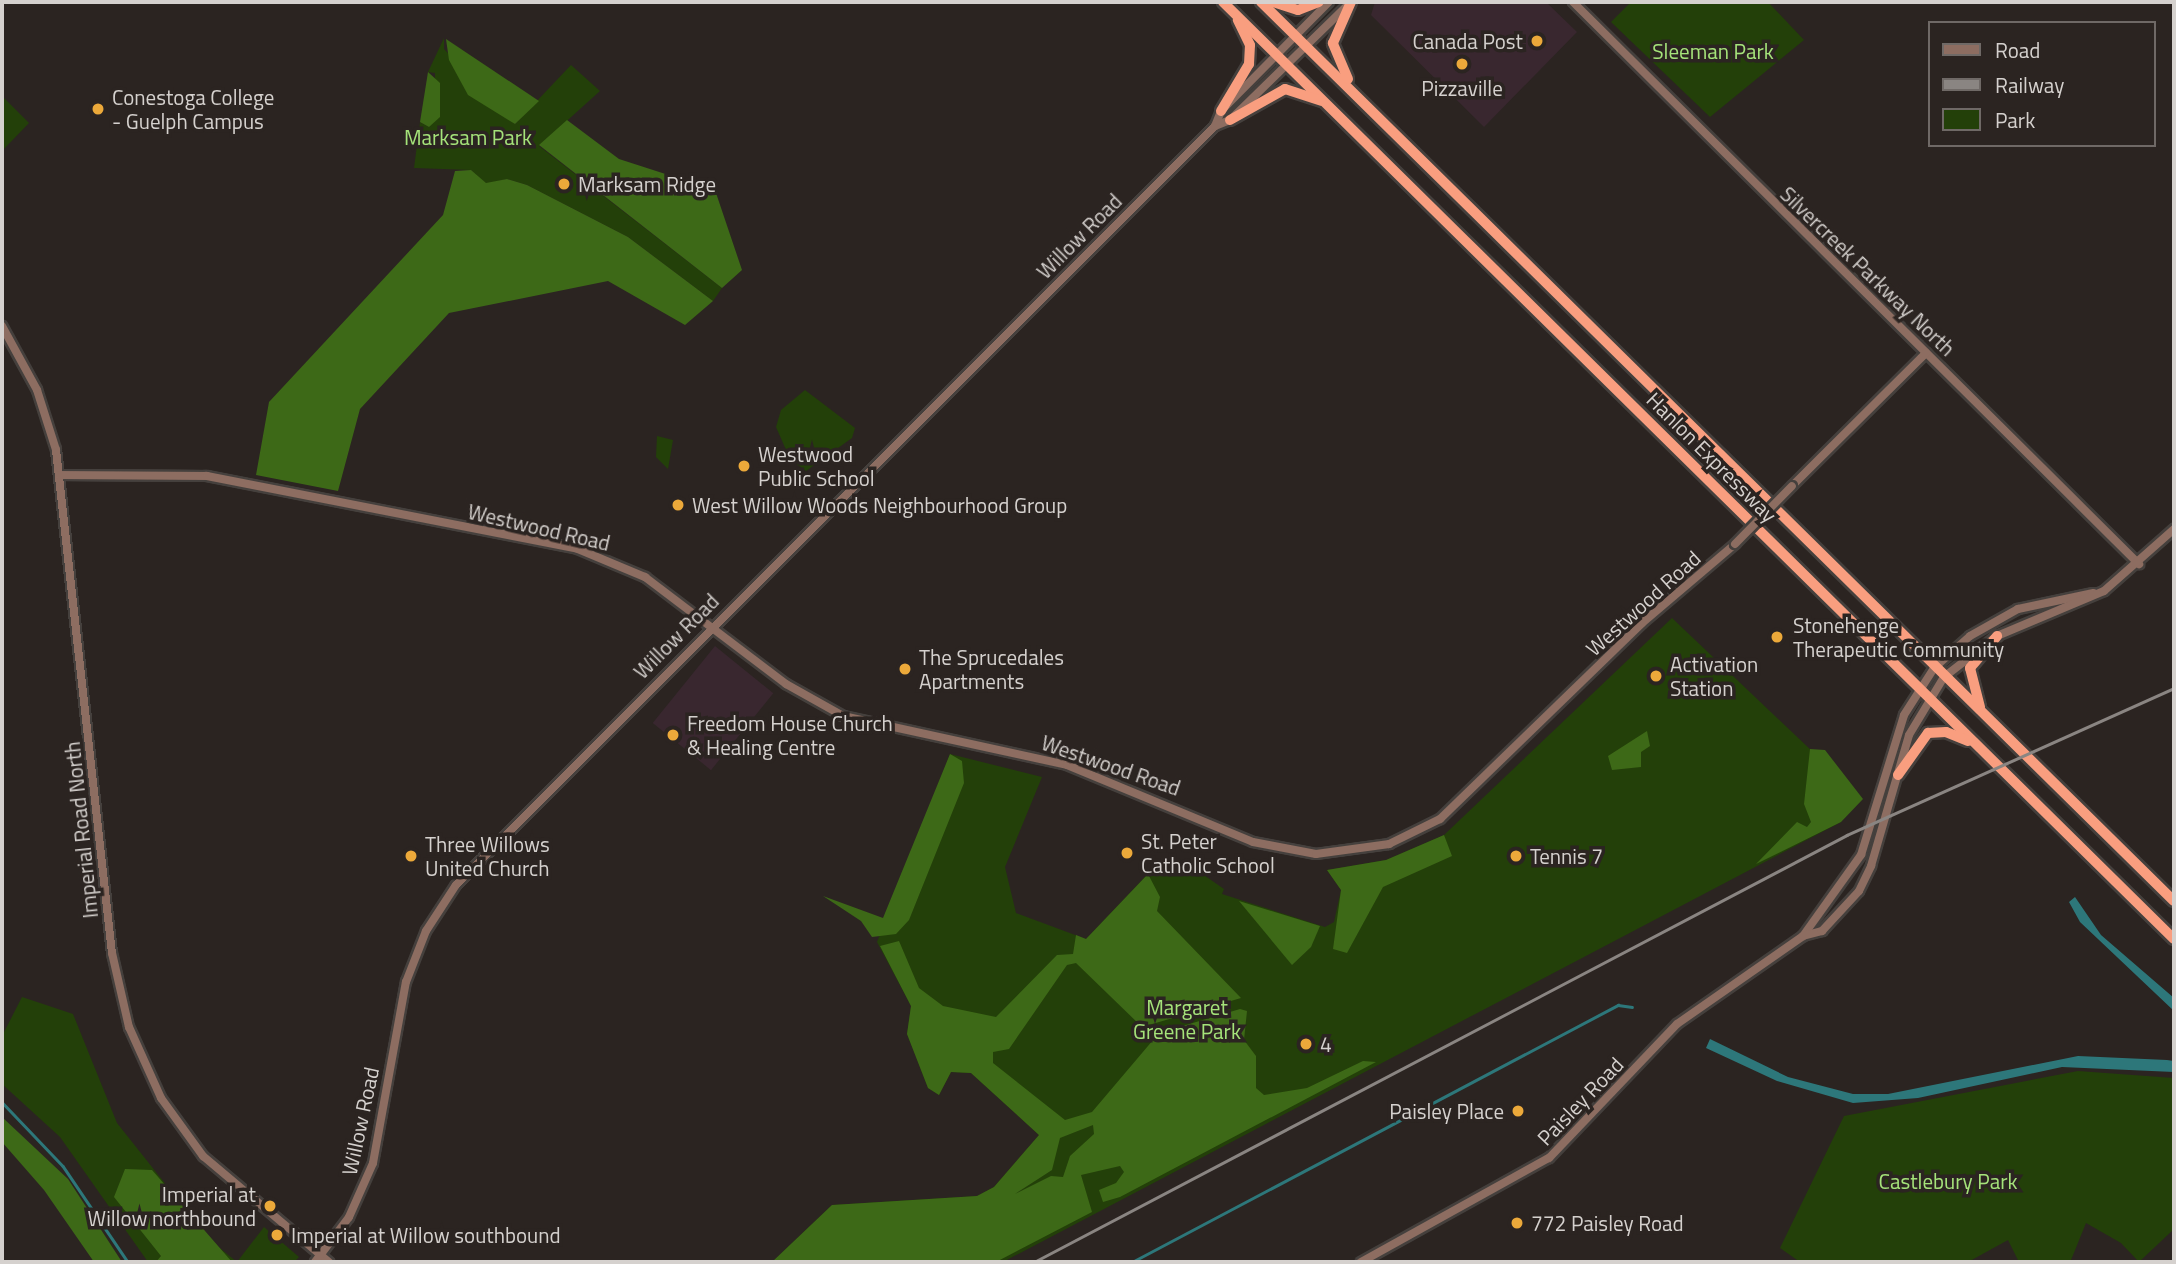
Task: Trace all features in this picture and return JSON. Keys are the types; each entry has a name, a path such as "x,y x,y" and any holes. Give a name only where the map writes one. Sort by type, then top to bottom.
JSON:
{"highway":[{"name":"Hanlon Expressway","path":"1223,2 1971,742 2174,939"},
{"name":"Hanlon Expressway","path":"1261,2 1354,88 1934,668 2174,901"},
{"path":"1273,2 1298,10 1319,2"},
{"path":"1351,2 1333,43 1354,88"},
{"path":"1221,111 1250,54 1234,12"},
{"path":"1230,120 1285,89 1331,107"},
{"path":"1986,718 1970,690 1970,668 1997,636"},
{"path":"1898,775 1927,733 1946,732 1971,742"}],"street":[{"name":"Willow Road","path":"1215,126 1221,111 1329,2"},
{"name":"Willow Road","path":"318,1259 349,1217 373,1163 398,1017 426,931 474,863 1215,126 1230,120 1351,2"},
{"name":"Silvercreek Parkway North","path":"1573,2 2139,564"},
{"name":"Imperial Road North","path":"2,326 41,400 59,475 112,953 129,1027 161,1098 202,1156 318,1259 328,1262"},
{"name":"Westwood Road","path":"59,475 206,477 579,549 645,577 810,700 863,723 1068,765 1253,842 1290,852 1345,853 1400,840 1447,813 1642,623 1734,544 1926,353"},
{"name":"Paisley Road","path":"1803,936 1822,932 1859,891 1880,843 1898,775 1928,698 1944,677 1997,636 2104,591 2139,564 2174,530"},
{"name":"Paisley Road","path":"1362,1262 1549,1158 1677,1024 1803,936 1861,855 1894,741 1918,688 1934,668 1970,636 2018,609 2104,591"}],"shaded area":[{"path":"1375,2 1546,2 1577,32 1484,127 1371,15"},
{"path":"715,646 773,693 711,770 653,723"}],"green space":[{"name":"Sleeman Park","path":"1631,2 1768,2 1804,40 1710,117 1611,22"},
{"name":"Marksam Park","path":"444,38 444,49 515,124 571,65 600,91 539,146 722,288 713,301 628,237 527,185 507,179 486,184 471,170 414,168 420,122 429,127 434,119 435,73 428,72"},
{"path":"446,39 539,101 515,124 468,95 449,60"},
{"path":"428,72 440,83 440,117 429,127 420,122"},
{"path":"2,96 29,123 2,151"},
{"path":"567,120 619,159 715,190 742,270 722,288 539,145"},
{"path":"471,170 486,183 507,179 527,185 628,237 713,301 685,325 608,281 449,313 360,409 338,491 256,475 269,402 443,215 455,171"},
{"path":"805,390 855,428 852,438 806,471 790,459 776,427 781,410"},
{"path":"657,436 673,440 668,469 656,457"},
{"name":"Margaret Greene Park","path":"1672,618 1853,790 1841,822 1003,1262 772,1262 832,1205 977,1196 994,1187 1039,1135 971,1073 951,1072 939,1095 928,1088 907,1034 911,1006 877,942 950,754 1042,777 1005,867 1016,913 1086,939 1162,859 1198,871 1224,889 1222,894 1325,927 1334,922 1341,890 1327,870 1386,860 1444,835"},
{"path":"1647,731 1650,746 1641,752 1641,767 1612,770 1608,756"},
{"path":"1810,749 1825,750 1863,799 1841,822 1756,864 1797,822 1807,827 1811,822 1804,804"},
{"path":"950,754 962,761 964,783 909,920 896,934 872,937 861,921 823,896 883,918"},
{"path":"1444,835 1452,856 1383,887 1347,953 1333,949 1341,890 1327,870 1386,860"},
{"path":"1148,874 1160,897 1157,911 1241,998 1142,1027 1076,963 1067,965 1009,1049 993,1052 993,1063 1065,1120 1092,1112 1159,1033 1240,1009 1247,1011 1244,1040 1256,1056 1256,1088 1264,1095 1307,1088 1363,1061 1376,1062 1120,1197 1103,1202 1099,1190 1116,1183 1124,1172 1120,1166 1081,1175 1092,1212 996,1262 772,1262 832,1205 977,1196 994,1187 1039,1135 971,1073 951,1072 939,1095 928,1088 907,1034 911,1006 880,946 899,941 919,988 943,1006 996,1017 1057,955 1073,954 1076,935 1086,939","holes":["1093,1125 1094,1134 1070,1156 1063,1177 1051,1176 1015,1194 1052,1170 1060,1138"]},
{"path":"1239,901 1320,926 1311,947 1292,965"},
{"path":"22,997 73,1014 117,1123 210,1240 237,1262 148,1262 60,1137 2,1084 2,1036"},
{"name":"Castlebury Park","path":"2078,1071 2174,1078 2174,1229 2139,1262 2121,1243 2086,1223 2071,1260 2058,1262 2019,1262 2008,1240 1968,1262 1800,1262 1780,1248 1844,1116"},
{"path":"2,1117 68,1179 122,1262 94,1262 44,1190 2,1142"},
{"path":"125,1169 152,1170 232,1262 156,1262 161,1256 114,1197"},
{"path":"264,1227 299,1257 294,1262 237,1262"}],"water":[{"path":"2075,897 2101,935 2174,998 2174,1011 2080,922 2069,902"},
{"path":"1710,1039 1788,1077 1853,1094 1888,1094 2078,1056 2174,1061 2174,1072 2062,1067 1918,1098 1853,1103 1777,1081 1706,1048"}],"waterway":[{"path":"1132,1262 1618,1005 1632,1007"},
{"path":"2,1102 63,1166 128,1262"}],"railway":[{"path":"1034,1262 1847,835 2174,688"}],"place":[{"name":"Canada Post","path":"1537,41"},
{"name":"Pizzaville","path":"1462,64"},
{"name":"Conestoga College - Guelph Campus","path":"98,109"},
{"name":"Marksam Ridge","path":"564,184"},
{"name":"Westwood Public School","path":"744,466"},
{"name":"West Willow Woods Neighbourhood Group","path":"678,505"},
{"name":"Stonehenge Therapeutic Community","path":"1777,637"},
{"name":"The Sprucedales Apartments","path":"905,669"},
{"name":"Activation Station","path":"1656,676"},
{"name":"Freedom House Church & Healing Centre","path":"673,735"},
{"name":"St. Peter Catholic School","path":"1127,853"},
{"name":"Three Willows United Church","path":"411,856"},
{"name":"Tennis 7","path":"1516,856"},
{"name":"4","path":"1306,1044"},
{"name":"Paisley Place","path":"1518,1111"},
{"name":"Imperial at Willow northbound","path":"270,1206"},
{"name":"772 Paisley Road","path":"1517,1223"},
{"name":"Imperial at Willow southbound","path":"277,1235"}]}
